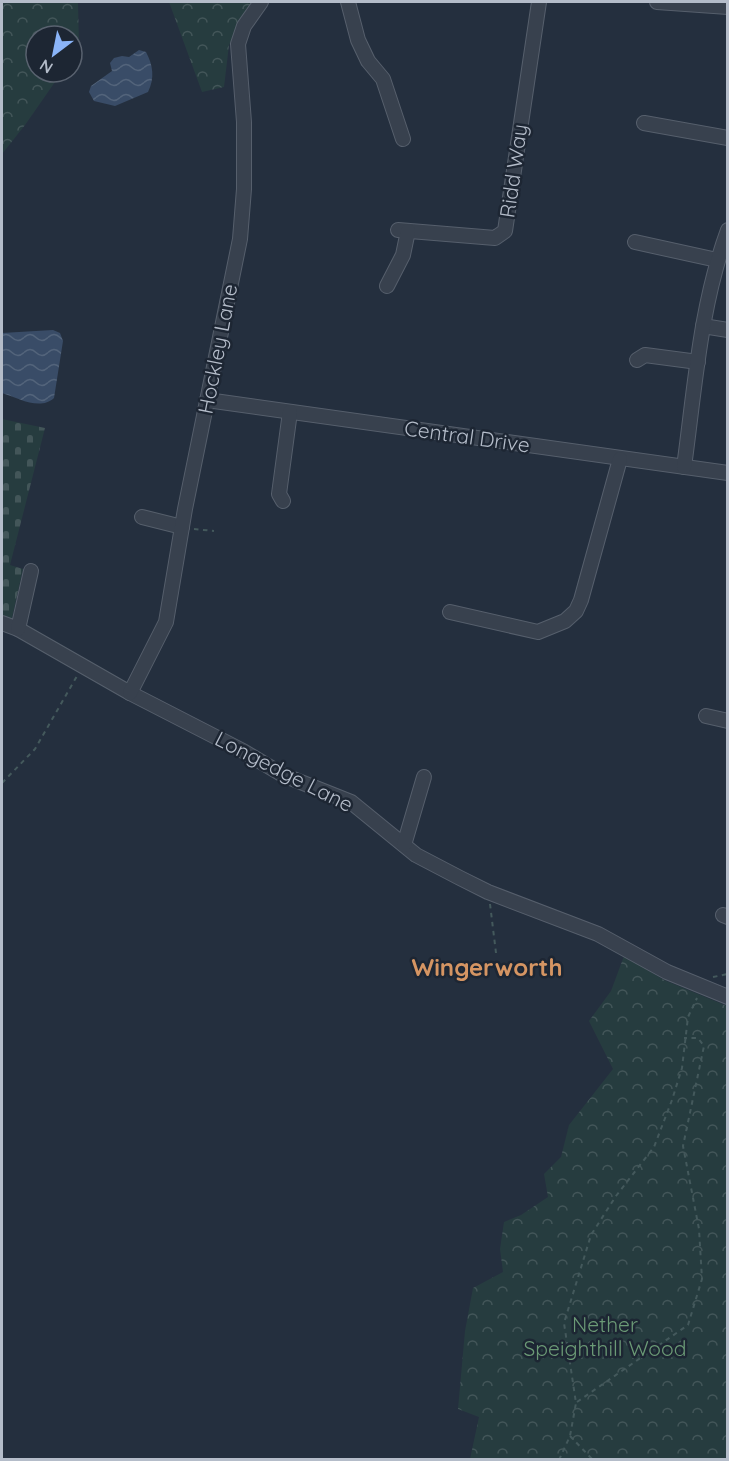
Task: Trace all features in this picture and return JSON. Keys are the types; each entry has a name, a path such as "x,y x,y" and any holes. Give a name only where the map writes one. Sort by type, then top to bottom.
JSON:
{"street":[{"name":"Hockley Lane","path":"130,693 166,622 207,400 240,239 244,189 244,122 238,44 244,26 261,2"},
{"path":"348,2 358,40 368,61 383,80 403,139"},
{"name":"Ridd Way","path":"387,286 403,255 403,231 495,238 506,231 539,2"},
{"path":"657,2 728,7"},
{"path":"644,123 728,138"},
{"path":"684,467 703,326 717,260 728,230"},
{"path":"635,242 717,260"},
{"path":"703,326 728,330"},
{"path":"637,360 645,355 698,362"},
{"name":"Central Drive","path":"207,400 728,473"},
{"path":"283,501 279,494 290,412"},
{"path":"450,612 538,632 566,621 576,611 581,600 620,459"},
{"path":"142,517 183,527"},
{"path":"18,629 31,571"},
{"name":"Longedge Lane","path":"2,623 18,629 130,693 243,751 283,775 351,802 416,855 488,892 598,934 667,972 728,997"},
{"path":"706,716 728,720"},
{"path":"404,845 424,777"}],"path":[{"path":"183,527 214,531"},
{"path":"2,783 35,749 83,666"},
{"path":"488,892 496,953"},
{"path":"559,1460 570,1436 576,1403 564,1323 591,1234 616,1196 654,1147 682,1068 688,1017 703,987"},
{"path":"576,1403 688,1325 702,1279 699,1229 683,1146 704,1046 698,1038 684,1038"},
{"path":"570,1436 593,1460"}],"green space":[{"path":"2,2 78,2 78,24 24,24 24,84 54,84 2,154"},
{"path":"169,2 252,2 229,45 224,87 202,92"},
{"path":"2,419 45,428 10,565 23,569 11,622 2,618"},
{"name":"Nether Speighthill Wood","path":"624,956 664,980 727,1006 727,1459 470,1459 479,1417 458,1409 465,1331 473,1288 503,1272 500,1249 504,1222 521,1215 548,1197 544,1174 561,1157 569,1125 613,1069 589,1021 611,991"}],"water":[{"path":"139,50 146,52 152,67 152,82 148,92 115,106 94,101 89,92 91,86 112,71 110,63 114,58 129,57"},
{"path":"53,330 60,333 63,341 54,398 48,402 36,403 2,393 2,333"}],"district":[{"name":"Wingerworth","path":"487,968"}]}
